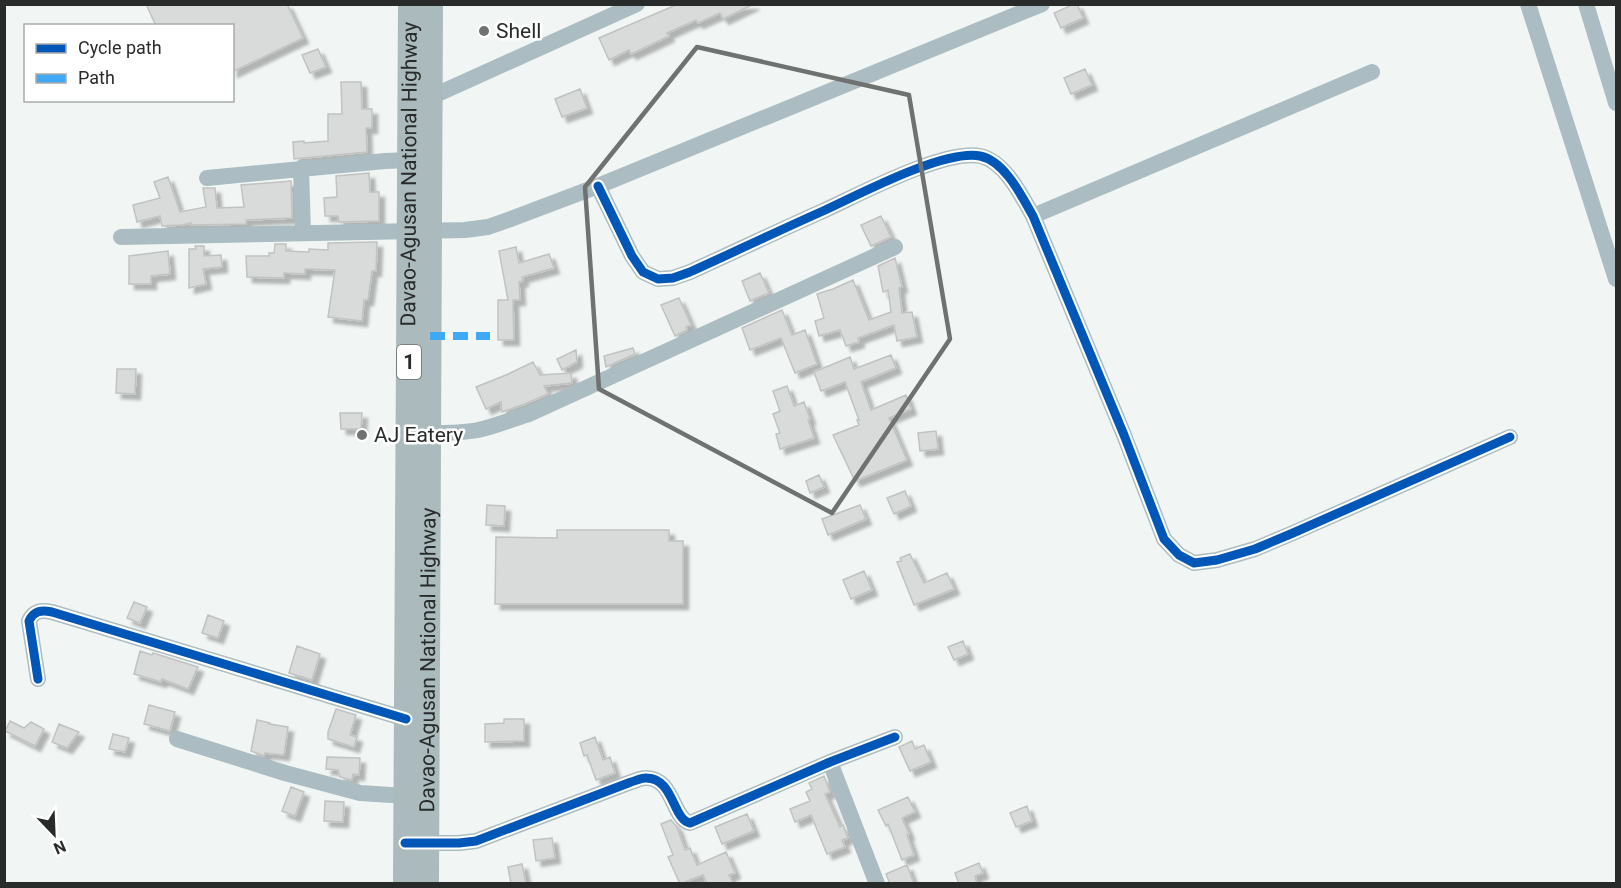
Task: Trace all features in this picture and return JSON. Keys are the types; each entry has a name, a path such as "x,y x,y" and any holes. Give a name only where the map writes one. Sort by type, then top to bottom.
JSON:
{"highway":[{"name":"Davao-Agusan National Highway","path":"405,884 417,843 419,495 420,97 410,4"},
{"name":"Davao-Agusan National Highway","path":"427,884 406,796 406,719 419,495 429,433 420,230 410,160 431,4"}],"street":[{"path":"420,97 637,4"},
{"path":"121,237 465,230 488,227 598,186 1042,4"},
{"path":"1528,4 1617,279"},
{"path":"1586,4 1617,103"},
{"path":"1033,216 1372,72"},
{"path":"598,186 643,272 658,279 673,278 690,272 900,176 938,162 961,156 982,156 1002,168 1033,216 1124,435 1164,539 1179,555 1194,563 1217,560 1284,537 1510,437"},
{"path":"207,178 410,160"},
{"path":"301,168 303,233"},
{"path":"429,433 478,430 529,414 895,248"},
{"path":"38,679 29,621 31,615 43,610 406,719"},
{"path":"417,843 476,841 645,778 655,780 666,789 674,800 681,818 684,822 690,823 830,762 895,737"},
{"path":"177,739 330,786 360,793 406,796"},
{"path":"830,762 877,884"}],"highlighted area":[{"path":"697,47 909,95 950,339 832,513 599,389 585,187"}],"building":[{"path":"146,4 287,4 303,38 234,71 234,24 155,24"},
{"path":"678,4 754,4 723,19 720,13 698,23 696,20 667,33 669,36 631,54 629,50 609,60 599,38"},
{"path":"1077,4 1083,18 1061,28 1054,13"},
{"path":"318,49 326,67 310,73 302,55"},
{"path":"1085,69 1092,85 1071,94 1064,78"},
{"path":"341,82 361,82 362,109 372,109 372,128 366,128 367,152 294,159 293,142 328,141 328,114 342,114"},
{"path":"580,89 587,108 562,117 555,99"},
{"path":"369,173 370,192 379,192 379,221 339,222 338,216 325,216 324,198 337,197 336,176"},
{"path":"168,177 180,212 206,207 203,188 215,188 217,208 244,207 241,185 291,181 292,218 246,220 246,224 191,225 191,223 162,226 160,216 137,222 133,205 160,198 154,182"},
{"path":"881,216 891,237 871,246 861,225"},
{"path":"377,242 376,271 372,271 368,300 364,300 362,321 328,317 335,270 305,269 305,274 284,273 284,278 247,277 246,256 269,256 269,253 274,253 275,244 286,244 286,251 309,252 309,249 328,250 328,243"},
{"path":"195,246 204,246 204,256 221,255 222,267 203,269 206,284 189,288 189,249 196,249"},
{"path":"516,247 519,263 549,254 554,268 522,277 523,281 519,282 520,300 513,300 514,340 498,340 498,300 508,300 499,251"},
{"path":"168,251 170,274 151,276 151,284 129,284 129,256"},
{"path":"895,258 902,287 899,288 902,313 912,312 917,337 897,341 894,325 858,338 859,342 846,346 840,330 819,336 815,321 824,318 817,294 853,280 869,320 891,312 888,290 883,292 878,266"},
{"path":"760,273 769,293 750,301 742,281"},
{"path":"679,298 691,325 686,327 687,330 675,336 661,305"},
{"path":"782,310 792,335 805,330 817,364 795,373 781,338 750,350 742,328"},
{"path":"633,348 635,354 606,367 604,356"},
{"path":"576,350 577,362 562,370 557,359"},
{"path":"891,355 896,368 861,382 871,410 906,395 911,409 889,418 907,460 855,481 833,435 859,425 845,382 821,391 814,372 850,357 854,369"},
{"path":"533,362 540,375 571,373 572,383 544,386 548,394 502,412 501,402 486,409 476,387"},
{"path":"117,369 136,369 135,394 116,393"},
{"path":"787,386 794,406 804,402 814,438 780,449 776,434 780,433 773,414 780,411 773,391"},
{"path":"340,413 362,413 361,429 341,429"},
{"path":"936,431 938,449 920,451 918,433"},
{"path":"819,475 824,487 810,493 806,481"},
{"path":"905,491 911,506 894,514 887,498"},
{"path":"487,505 505,506 504,526 486,525"},
{"path":"860,505 866,519 828,535 822,519"},
{"path":"557,530 669,530 669,541 683,541 683,604 495,604 496,537 557,538"},
{"path":"910,554 924,583 947,573 954,589 914,605 897,562 901,561 900,558"},
{"path":"864,571 872,590 851,599 843,580"},
{"path":"134,602 147,607 140,623 127,618"},
{"path":"208,615 224,621 218,638 202,633"},
{"path":"963,641 968,654 954,660 948,647"},
{"path":"297,646 320,654 312,680 289,673"},
{"path":"140,651 198,667 188,689 162,679 161,682 134,674"},
{"path":"149,705 175,712 170,731 144,724"},
{"path":"336,709 356,715 350,735 357,737 354,747 328,739 328,732"},
{"path":"504,719 524,719 524,741 485,742 485,724 504,723"},
{"path":"257,720 288,727 284,755 265,753 264,756 251,751"},
{"path":"10,721 24,728 31,722 44,729 35,746 5,731"},
{"path":"59,724 79,732 67,748 52,742"},
{"path":"113,734 129,738 125,752 109,749"},
{"path":"595,737 603,760 610,757 615,773 596,780 580,743"},
{"path":"912,741 915,749 924,745 931,762 910,771 899,747"},
{"path":"327,757 360,758 359,775 353,774 352,780 340,777 338,770 326,769"},
{"path":"824,776 830,792 825,794 840,827 843,825 848,838 842,840 845,847 827,854 811,815 795,822 790,809 810,801 806,792 812,789 809,783"},
{"path":"291,787 304,792 295,816 282,811"},
{"path":"908,797 915,812 902,818 914,855 902,860 888,824 886,826 878,810"},
{"path":"325,801 344,802 343,822 324,821"},
{"path":"1027,806 1032,821 1016,827 1010,813"},
{"path":"747,814 754,831 722,844 715,827"},
{"path":"671,820 677,827 685,850 690,848 697,865 726,852 735,873 729,875 733,884 707,884 703,875 680,884 668,857 673,855 661,824"},
{"path":"552,838 555,858 536,861 533,840"},
{"path":"979,863 983,873 975,876 977,884 959,884 955,873"},
{"path":"522,864 526,884 511,884 508,867"},
{"path":"907,865 914,884 890,884 886,874"}],"marked path":[{"path":"430,336 490,336"}],"cycle path":[{"path":"598,186 632,256 643,272 658,279 673,278 924,166 964,156 980,156 989,159 1012,181 1033,216 1124,435 1164,539 1179,555 1194,563 1217,560 1255,549 1510,437"},
{"path":"38,679 29,621 36,613 48,611 406,719"},
{"path":"405,843 476,841 645,778 655,779 662,784 679,814 690,823 830,762 895,737"}],"place":[{"name":"Shell","path":"484,31"},
{"name":"AJ Eatery","path":"362,435"}]}
